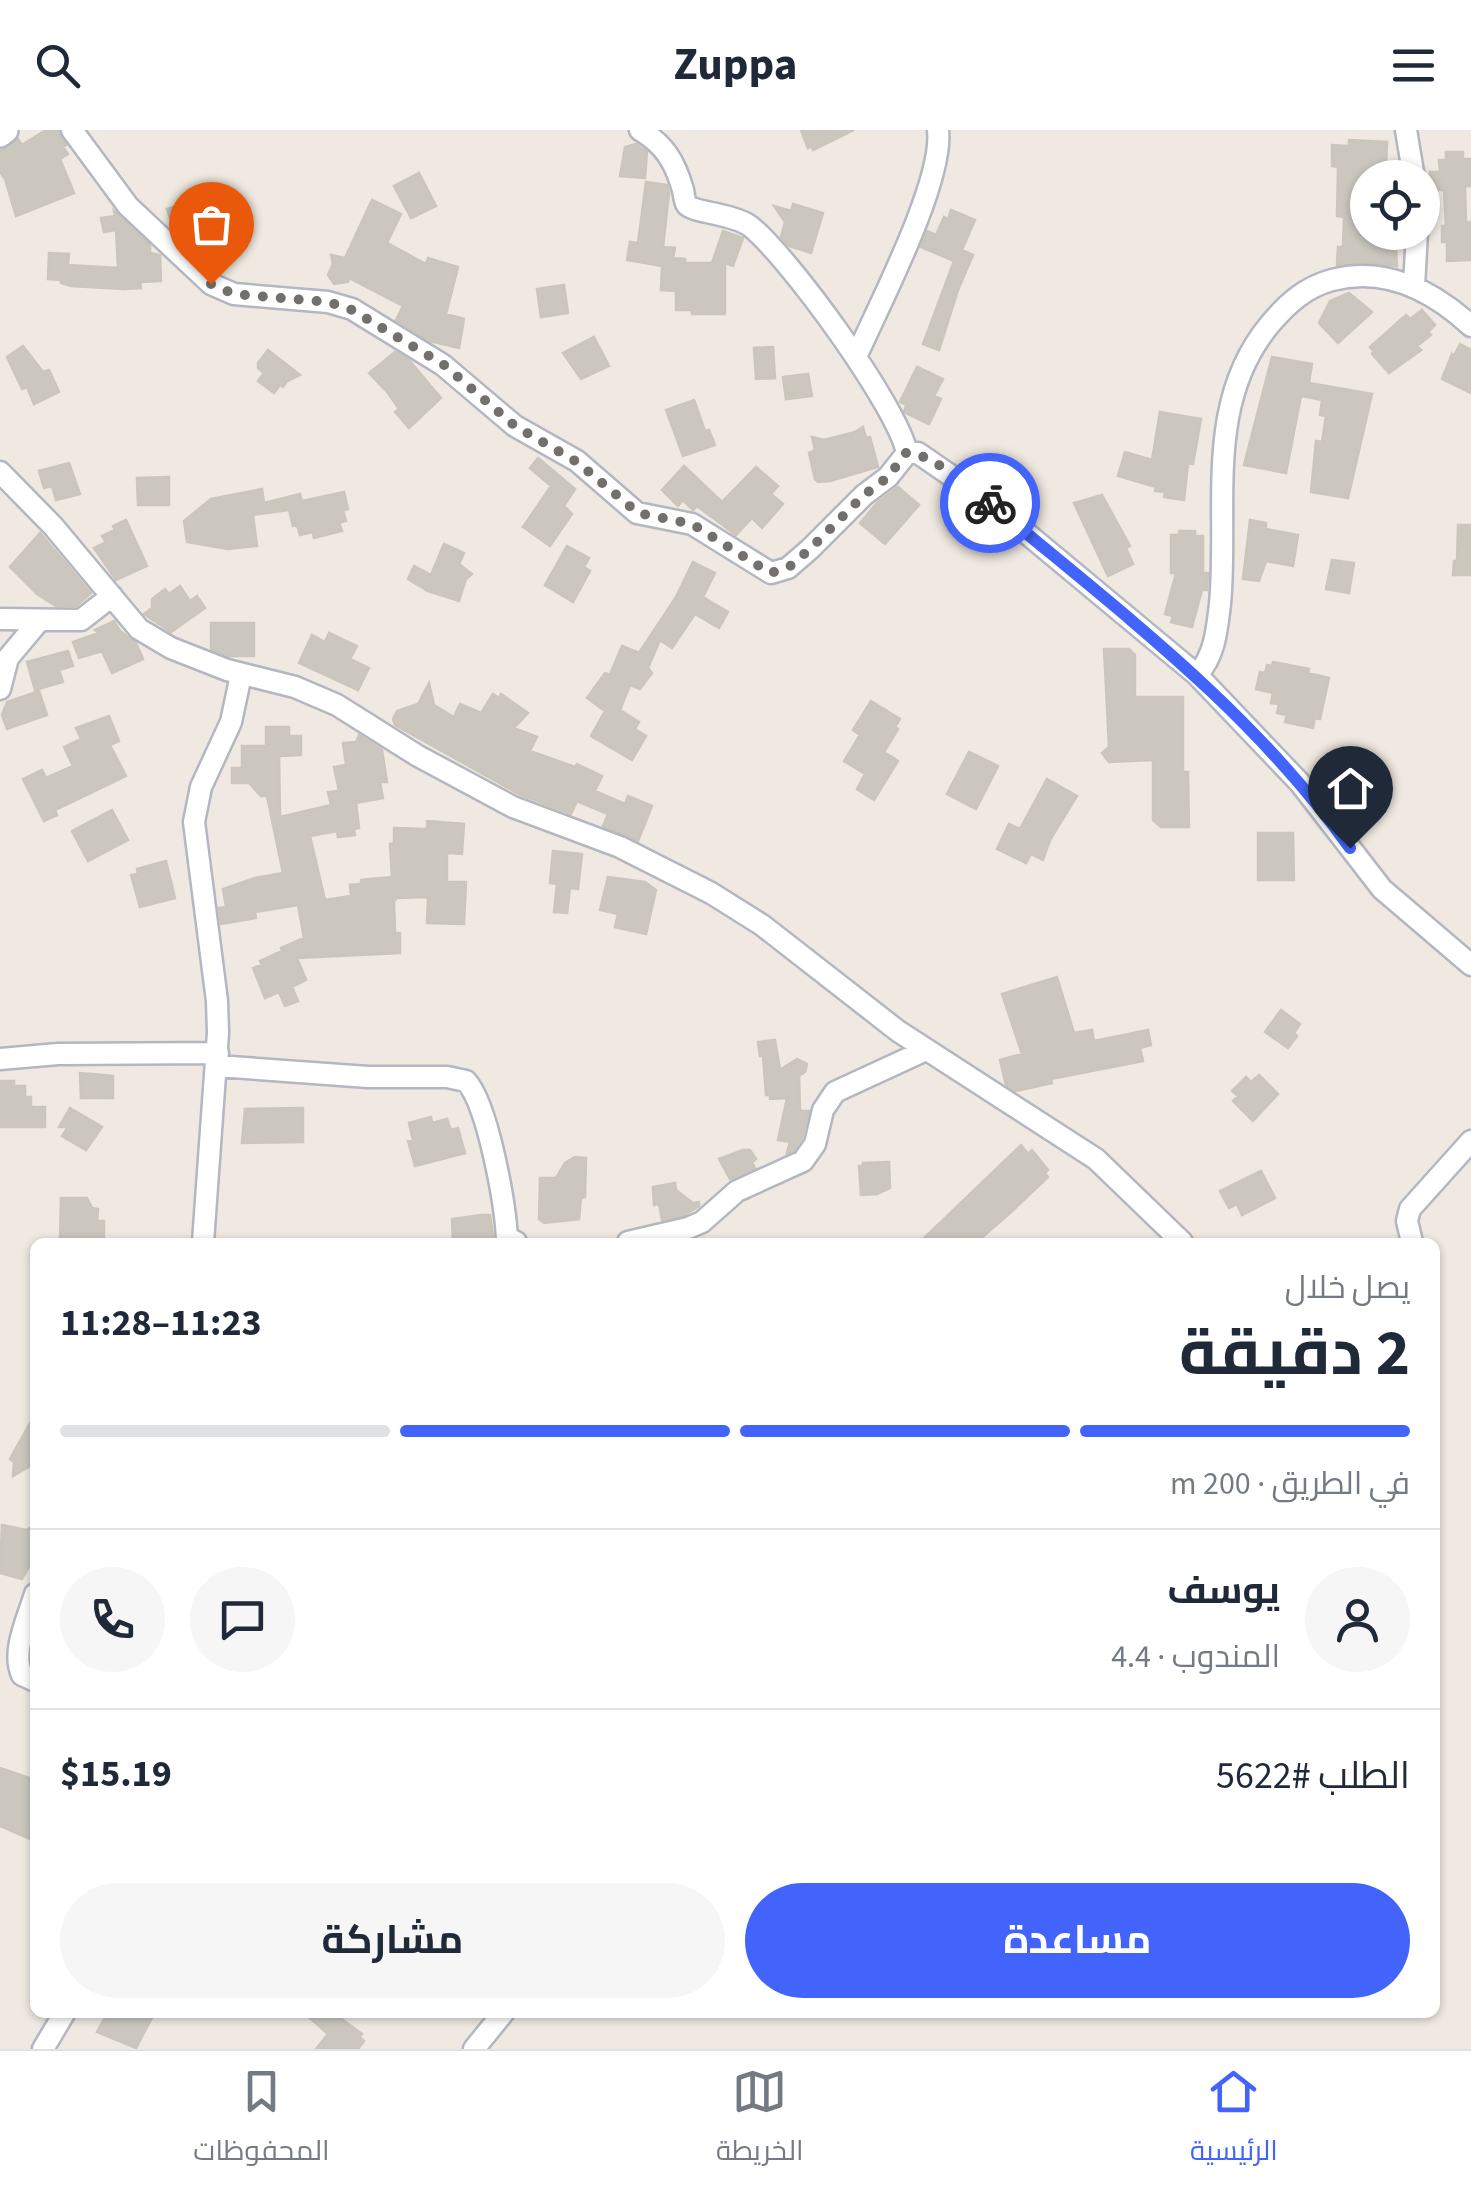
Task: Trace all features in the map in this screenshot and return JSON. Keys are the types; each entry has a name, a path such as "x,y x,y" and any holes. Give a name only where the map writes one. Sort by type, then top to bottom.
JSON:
{"street":[{"path":"72,130 128,206 211,284 234,294 328,302 352,310 444,365 515,426 577,462 638,513 692,524 770,573 788,568 888,477 906,453 904,440 856,357 808,291 750,226 734,216 687,206 665,149 640,130"},
{"path":"856,357 936,167 938,130"},
{"path":"1406,130 1411,160"},
{"path":"1414,286 1416,250"},
{"path":"1198,675 1206,665 1217,632 1223,571 1221,501 1227,419 1238,374 1264,331 1285,306 1314,285 1366,275 1414,286 1451,308 1471,326"},
{"path":"906,453 918,453 931,460 989,502 1198,675 1300,782 1382,889 1471,965"},
{"path":"0,472 53,526 139,628 154,638 241,675 296,687 337,704 418,756 512,807 620,847 711,892 762,925 926,1050 1096,1159 1178,1238"},
{"path":"1,619 82,620 112,596"},
{"path":"0,689 8,658 39,621"},
{"path":"202,1238 218,1059 218,1001 194,822 201,787 231,722 241,675"},
{"path":"645,1238 702,1222 738,1191 802,1161 815,1144 827,1100 835,1092 926,1050"},
{"path":"0,1059 58,1054 218,1059 368,1077 447,1076 466,1081 478,1100 484,1121 504,1204 507,1238"},
{"path":"1411,1238 1407,1221 1410,1209 1471,1141"},
{"path":"30,1611 18,1666 22,1675 30,1678"},
{"path":"43,2049 61,2018"},
{"path":"474,2049 499,2018"}],"building":[{"path":"46,130 58,130 66,145 63,147 68,154 60,159 74,193 16,216 0,172 0,151 18,139 22,145"},
{"path":"801,130 854,130 813,150 808,148"},
{"path":"1349,140 1387,142 1386,160 1350,160 1350,250 1396,250 1397,266 1337,265 1338,247 1343,247 1344,217 1337,216 1338,167 1332,166 1332,145 1349,146"},
{"path":"636,144 647,152 645,178 620,176 625,147"},
{"path":"1446,152 1463,152 1463,159 1471,159 1471,186 1465,186 1466,222 1471,222 1471,260 1447,261 1447,242 1442,242 1442,226 1446,226 1440,160 1446,160"},
{"path":"419,173 436,206 411,218 394,186"},
{"path":"646,182 667,185 663,247 675,248 673,258 685,259 685,263 712,263 723,231 743,238 733,266 725,263 725,314 676,310 676,291 661,290 662,266 627,260 630,242 638,243"},
{"path":"215,193 224,219 202,226 200,222 173,226 167,209"},
{"path":"372,200 401,214 387,243 426,264 428,258 458,267 446,314 464,319 459,348 430,341 396,320 403,306 349,278 348,282 334,284 328,275 333,264 331,255 345,258"},
{"path":"793,204 823,213 811,253 789,246 781,237 785,222 774,206 791,211"},
{"path":"951,210 975,220 962,250 973,255 939,350 923,344 954,261 921,247 927,231 936,235"},
{"path":"114,211 150,245 150,253 160,255 161,281 140,282 141,288 124,289 71,286 61,283 62,280 48,279 49,253 69,254 68,265 118,268 116,230 104,232 101,218 115,216"},
{"path":"564,285 568,313 541,317 537,289"},
{"path":"1349,293 1372,312 1338,343 1319,323 1330,301"},
{"path":"1422,310 1435,325 1428,332 1431,335 1417,346 1421,350 1389,373 1370,347 1406,315 1410,319"},
{"path":"594,337 609,366 581,379 563,353"},
{"path":"1460,344 1471,350 1471,393 1442,379"},
{"path":"23,346 43,372 49,370 59,392 34,404 7,357"},
{"path":"773,347 775,378 756,379 754,348"},
{"path":"268,350 300,375 283,387 280,385 274,393 258,381 264,373 258,363"},
{"path":"395,352 408,359 441,398 409,428 395,412 399,409 388,393 369,373"},
{"path":"1272,357 1312,364 1309,383 1372,394 1348,498 1311,492 1316,441 1322,442 1326,416 1320,415 1322,400 1301,396 1286,473 1244,465"},
{"path":"917,367 943,379 934,396 941,399 929,424 904,412 906,405 900,402"},
{"path":"808,374 812,396 786,399 783,377"},
{"path":"694,400 705,431 709,430 715,445 683,456 666,410"},
{"path":"1160,412 1201,419 1193,464 1188,463 1184,500 1164,497 1165,492 1155,491 1156,487 1118,476 1125,452 1152,460"},
{"path":"863,427 866,438 870,437 878,467 818,482 809,453 815,450 812,437 824,440"},
{"path":"538,458 575,489 564,506 572,514 550,546 523,527 551,486 530,468"},
{"path":"69,463 80,494 56,500 52,486 44,488 39,471"},
{"path":"684,466 722,502 756,467 778,486 771,494 783,504 762,528 752,518 736,535 697,506 693,510 683,500 678,506 662,490"},
{"path":"169,477 169,505 138,505 137,478"},
{"path":"898,487 919,505 885,544 860,523"},
{"path":"262,489 264,503 300,494 302,501 344,492 348,509 343,510 346,521 339,523 342,531 314,538 313,532 300,535 289,510 253,515 257,546 228,549 187,542 184,521 211,499"},
{"path":"1102,495 1130,546 1126,548 1133,564 1108,576 1074,503"},
{"path":"126,520 147,566 116,580 94,548 106,542 102,536 115,530 113,526"},
{"path":"1250,520 1266,523 1266,529 1298,535 1293,566 1266,561 1259,581 1243,579"},
{"path":"1458,525 1471,525 1471,575 1453,575"},
{"path":"1179,531 1195,531 1195,536 1203,536 1207,590 1202,590 1192,627 1171,622 1173,616 1165,614 1176,573 1171,573 1171,535 1179,535"},
{"path":"40,533 91,593 76,606 56,606 37,594 10,567"},
{"path":"444,544 464,553 459,564 472,574 466,579 459,601 428,591 408,579 414,566 431,575"},
{"path":"567,546 589,558 584,567 590,571 573,602 545,585"},
{"path":"1332,560 1354,563 1349,593 1326,589"},
{"path":"693,562 715,573 703,597 728,612 719,628 695,614 672,648 660,640 648,668 652,673 640,689 630,685 620,710 639,722 635,729 646,736 632,760 591,736 605,711 587,698 605,673 610,675 622,646 639,653 676,597"},
{"path":"180,586 190,601 197,596 205,608 171,632 144,614 152,608 152,599 165,589 169,594"},
{"path":"114,621 136,643 143,659 112,673 102,651 79,658 73,642 99,633 95,630"},
{"path":"211,623 254,623 254,656 228,656 211,649"},
{"path":"329,633 357,646 350,659 369,668 358,690 299,663 312,635 325,642"},
{"path":"1104,649 1129,649 1135,655 1135,697 1183,697 1183,772 1188,772 1189,827 1161,827 1153,820 1153,760 1109,762 1102,753 1109,747"},
{"path":"68,651 73,666 59,670 63,682 35,690 27,662"},
{"path":"1273,662 1309,669 1308,673 1329,678 1320,719 1315,718 1313,728 1285,722 1287,715 1277,713 1279,704 1271,703 1273,693 1256,689 1260,672 1265,673 1267,665 1272,666"},
{"path":"429,683 434,705 454,717 460,704 481,713 493,694 499,698 501,694 528,713 514,728 537,737 530,751 575,767 577,764 602,776 595,791 625,804 628,796 652,806 638,841 603,826 608,814 577,801 571,814 519,794 395,725 397,711 418,704"},
{"path":"39,691 47,715 7,729 2,715 7,702"},
{"path":"871,701 900,719 884,752 898,761 874,800 857,789 865,774 844,761 860,735 853,730"},
{"path":"109,716 119,741 110,745 126,776 55,810 57,815 44,821 23,779 42,770 46,778 73,766 64,747 81,739 76,728"},
{"path":"266,727 289,727 289,736 301,736 301,755 279,756 280,817 331,805 328,792 339,791 334,767 346,765 343,743 356,742 359,735 382,750 387,782 380,782 383,798 356,803 359,828 354,829 355,835 338,837 337,831 310,836 325,900 351,896 350,885 361,884 361,880 392,877 390,844 394,843 394,828 427,829 427,821 464,824 462,854 447,853 447,882 466,882 464,924 427,923 428,897 397,898 395,933 400,933 400,953 297,958 306,980 292,987 298,1001 285,1006 279,992 265,998 253,968 282,951 281,948 304,938 298,905 255,912 256,918 221,924 219,908 226,907 223,889 283,873 267,796 261,796 249,783 232,783 232,768 242,768 242,746 266,746"},
{"path":"969,752 998,766 976,809 947,794"},
{"path":"1047,779 1077,796 1050,840 1043,860 1031,854 1026,863 997,849 1009,824 1020,829"},
{"path":"112,810 128,840 88,861 72,831"},
{"path":"1258,833 1293,833 1294,880 1258,880"},
{"path":"553,851 582,854 578,889 570,888 567,913 554,912 557,884 550,883"},
{"path":"166,861 175,898 140,907 131,875 138,874 137,869"},
{"path":"608,877 645,882 656,890 646,934 615,927 618,914 600,910"},
{"path":"1057,977 1074,1033 1092,1030 1094,1041 1148,1030 1151,1045 1140,1048 1143,1061 1051,1079 1052,1083 1016,1091 1006,1085 1000,1060 1022,1054 1002,994"},
{"path":"1281,1010 1300,1024 1288,1048 1265,1032"},
{"path":"775,1040 780,1070 797,1059 807,1064 799,1076 800,1111 809,1111 802,1138 787,1153 790,1142 778,1140 787,1098 770,1099 766,1095 758,1042"},
{"path":"80,1073 113,1076 113,1098 81,1098"},
{"path":"1259,1075 1278,1094 1253,1121 1233,1101 1238,1096 1232,1091 1246,1077 1251,1082"},
{"path":"0,1081 25,1086 25,1097 31,1097 31,1107 45,1107 45,1127 0,1127"},
{"path":"70,1108 102,1127 86,1150 62,1136 68,1127 59,1127"},
{"path":"303,1108 303,1142 242,1143 245,1109"},
{"path":"431,1117 432,1123 447,1119 451,1130 458,1128 465,1153 415,1166 408,1141 413,1140 409,1123"},
{"path":"1021,1145 1028,1154 1032,1150 1048,1170 1048,1177 981,1238 924,1238"},
{"path":"750,1150 756,1159 752,1162 755,1168 730,1179 719,1159"},
{"path":"575,1157 586,1158 585,1197 581,1198 579,1219 544,1223 539,1219 540,1178 556,1178 565,1163"},
{"path":"889,1162 890,1188 861,1195 859,1166"},
{"path":"1261,1171 1275,1198 1242,1215 1237,1204 1229,1208 1220,1191"},
{"path":"675,1183 676,1190 693,1203 699,1202 699,1206 684,1215 662,1220 659,1204 654,1205 653,1187"},
{"path":"61,1198 87,1198 92,1208 98,1209 97,1221 104,1221 104,1238 60,1238"},
{"path":"490,1215 493,1238 453,1238 452,1219"},
{"path":"30,1423 30,1466 13,1476 14,1462 10,1459"},
{"path":"2,1525 30,1528 30,1565 22,1579 0,1573"},
{"path":"0,1768 30,1778 30,1839 0,1826"},
{"path":"105,2018 152,2018 136,2048 97,2032"},
{"path":"310,2018 340,2018 362,2034 359,2037 364,2041 358,2049 316,2049 328,2034"}],"way so far":[{"path":"211,284 234,294 328,302 352,310 444,365 515,426 577,462 638,513 692,524 770,573 788,568 810,549 864,495 888,477 906,453 918,453 931,460 990,503"}],"route":[{"path":"990,503 1198,675 1300,782 1350,848"}]}
